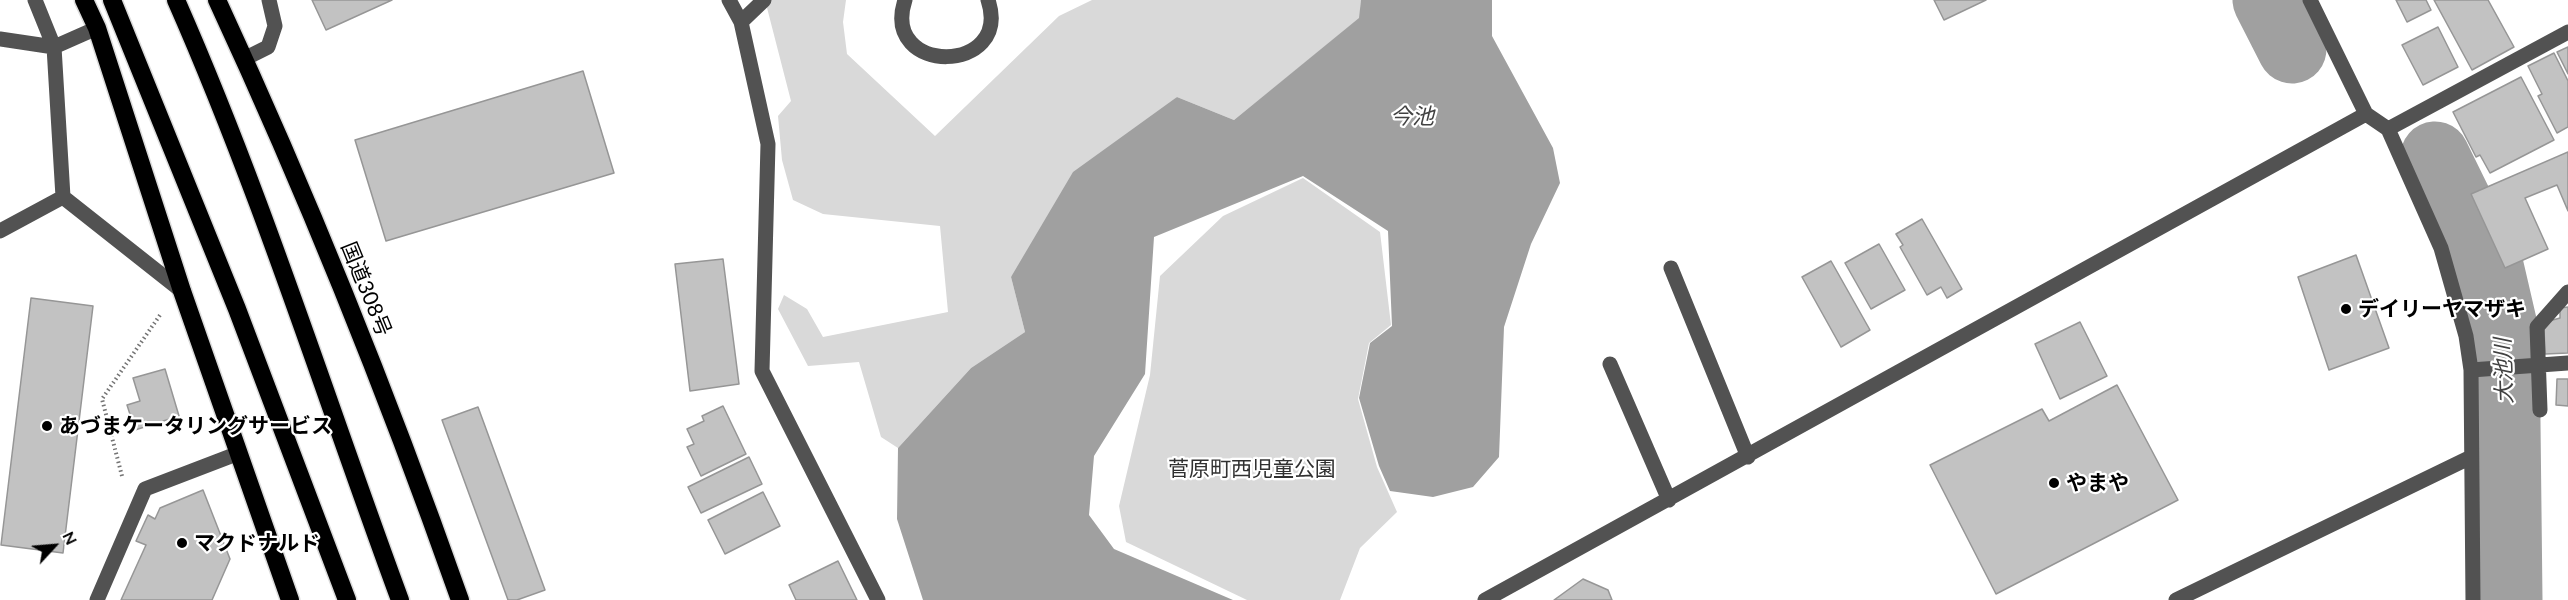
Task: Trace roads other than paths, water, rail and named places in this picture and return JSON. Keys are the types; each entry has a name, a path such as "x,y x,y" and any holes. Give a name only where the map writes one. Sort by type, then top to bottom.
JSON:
{"highway":[{"path":"84,0 97,28 182,291 290,600"},
{"path":"112,0 241,320 346,600"},
{"path":"176,0 208,72 285,276 400,600"},
{"name":"国道308号","path":"217,0 356,324 411,463 460,600"}],"street":[{"path":"35,0 54,47 63,197 182,291"},
{"path":"244,59 268,46 275,26 269,0"},
{"path":"729,0 741,22 768,144 762,371 878,600"},
{"path":"741,22 764,0"},
{"path":"904,0 902,18 906,34 916,46 929,55 946,59 961,56 974,48 986,34 990,19 988,0"},
{"path":"2310,0 2366,114 2388,129 2441,248 2466,336 2470,370 2474,600"},
{"path":"0,39 54,47 97,28"},
{"path":"2388,129 2568,33"},
{"path":"1485,600 1748,457 2366,114"},
{"path":"0,231 63,197"},
{"path":"1671,268 1748,457"},
{"path":"2540,410 2536,327 2568,292"},
{"path":"2470,370 2568,363"},
{"path":"1610,364 1668,500"},
{"path":"97,600 145,489 239,453"},
{"path":"2176,600 2471,457"}],"water":[{"name":"今池","path":"1361,0 1492,0 1492,36 1553,148 1560,183 1531,244 1504,327 1499,457 1473,487 1433,497 1390,491 1379,466 1359,398 1370,343 1392,326 1388,231 1303,176 1154,237 1145,374 1094,456 1089,515 1114,549 1233,600 923,600 897,519 898,448 971,368 1025,332 1011,277 1073,172 1177,97 1234,120 1359,18"}],"waterway":[{"name":"大池川","path":"2267,0 2292,49"},
{"name":"大池川","path":"2435,156 2489,266 2505,335 2508,600"}],"place":[{"name":"デイリーヤマザキ","path":"2346,309"},
{"name":"あづまケータリングサービス","path":"47,426"},
{"name":"やまや","path":"2054,483"},
{"name":"マクドナルド","path":"182,543"}],"park label":[{"name":"菅原町西児童公園","path":"1252,469"}]}
